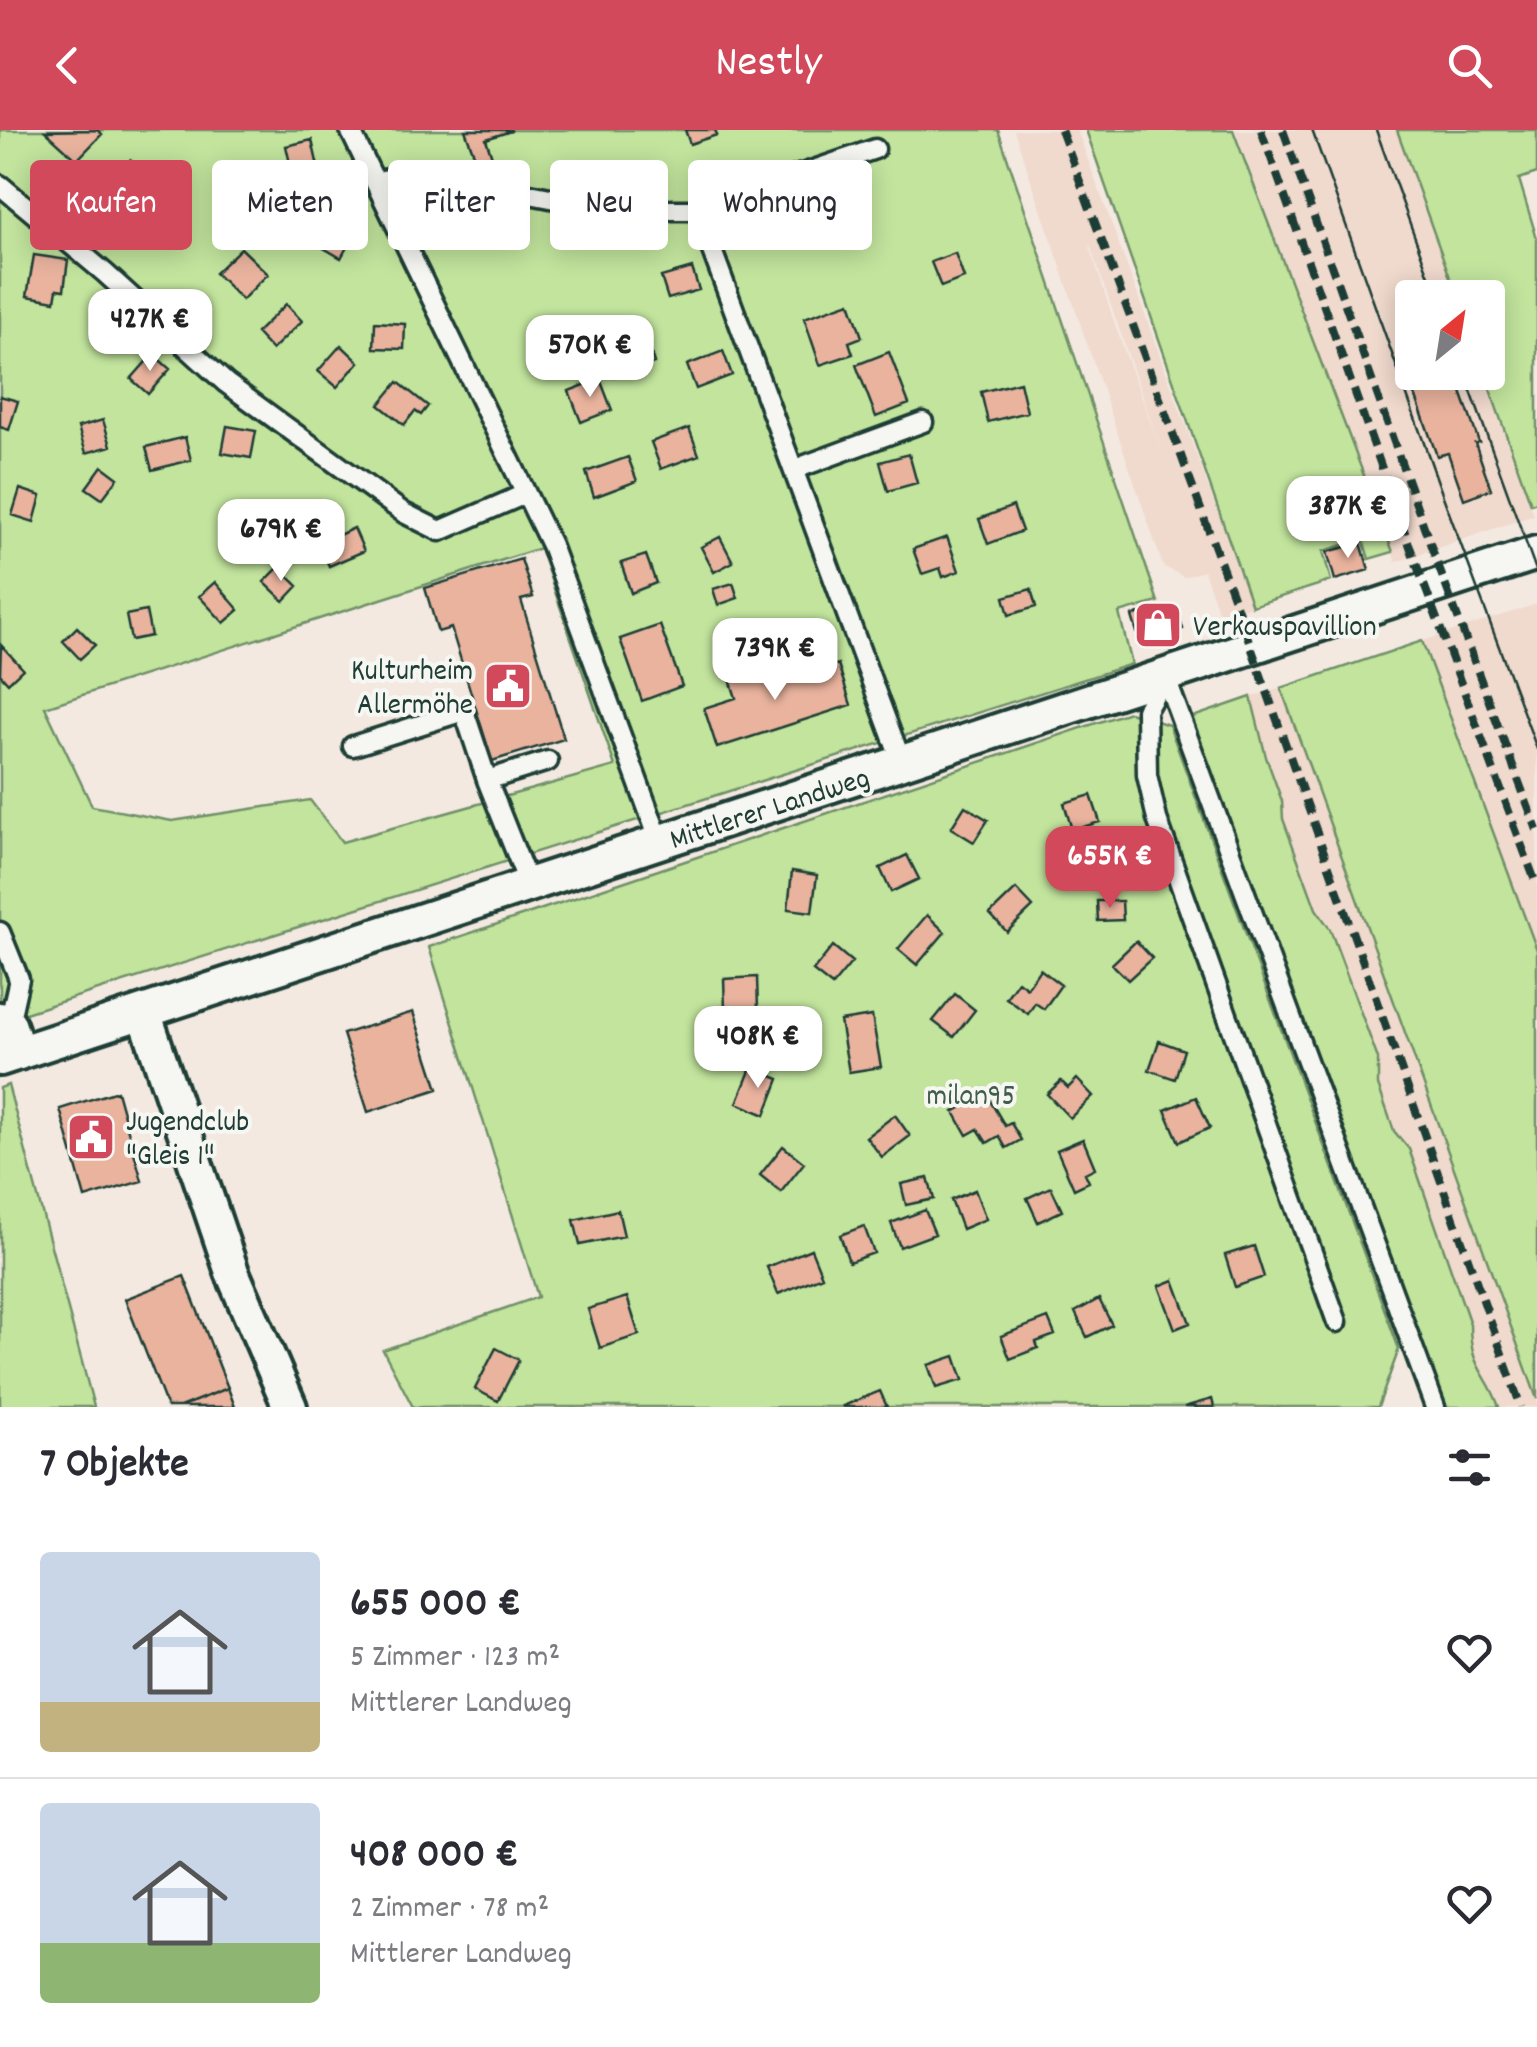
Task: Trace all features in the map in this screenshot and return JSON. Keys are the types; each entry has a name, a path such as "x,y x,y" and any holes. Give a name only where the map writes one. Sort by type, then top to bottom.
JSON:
{"street":[{"name":"Mittlerer Landweg","path":"7,1039 144,1012 1537,553"},
{"path":"144,1012 221,1242 290,1407"}],"lane":[{"path":"350,130 551,545 660,842"},
{"path":"843,160 875,149"},
{"path":"378,181 417,174 480,177 519,192 613,210 688,210"},
{"path":"0,185 106,273 226,383 404,513 440,531 525,494"},
{"path":"712,250 902,763"},
{"path":"795,469 923,422"},
{"path":"1166,676 1146,710 1146,775 1157,819 1336,1322"},
{"path":"1166,676 1434,1407"},
{"path":"353,746 464,711 529,886"},
{"path":"487,780 548,760"},
{"path":"0,932 19,978 7,1039"}],"shaded area":[{"path":"1014,130 1077,130 1252,606 1220,616 1204,571 1184,577 1163,566","holes":["1090,245 1162,453 1117,331"]},
{"path":"1235,130 1396,130 1450,280 1395,280 1395,390 1488,390 1534,515 1396,562"},
{"path":"1537,604 1537,950 1423,641"},
{"path":"1281,688 1537,1407 1499,1407 1493,1390 1478,1371 1470,1348 1470,1324 1409,1149 1394,1131 1378,1085 1378,1059 1330,929 1316,909 1283,819 1282,801 1251,697"}],"green space":[{"path":"0,130 998,130 1158,602 1119,613 1132,664 0,1021","holes":["540,548 615,766 342,842 310,800 172,821 92,806 45,707"]},
{"path":"1086,130 1233,130 1393,552 1369,559 1363,539 1323,551 1331,581 1252,606"},
{"path":"1397,130 1537,130 1537,173 1519,179 1537,239 1537,502 1531,504 1490,390 1505,390 1505,280 1451,280"},
{"path":"1422,641 1537,950 1537,1399 1281,688"},
{"path":"1251,697 1282,801 1283,819 1316,909 1330,929 1378,1059 1378,1085 1394,1131 1409,1149 1470,1324 1476,1361 1499,1407 1444,1407 1190,718"},
{"name":"milan95","path":"1129,712 1169,725 1399,1349 1378,1407 413,1407 383,1350 538,1297 429,947"},
{"path":"8,1085 94,1407 0,1407 0,1088"}],"building":[{"path":"97,130 102,134 77,160 45,131"},
{"path":"465,130 511,130 486,139 493,160 476,160"},
{"path":"685,130 715,130 717,135 690,144"},
{"path":"312,140 316,160 289,160 286,146"},
{"path":"243,250 268,274 242,300 215,273"},
{"path":"327,250 345,250 341,258"},
{"path":"955,253 964,278 941,287 931,262"},
{"path":"34,255 68,260 64,290 57,289 55,301 27,296"},
{"path":"692,268 699,290 668,299 661,277"},
{"path":"850,302 862,337 849,342 853,354 820,365 804,318"},
{"path":"286,304 302,321 272,350 256,333"},
{"path":"557,317 572,344 552,356 536,329"},
{"path":"375,322 405,324 404,349 374,348"},
{"path":"647,340 654,363 612,377 607,360 631,352 629,345"},
{"path":"341,345 359,362 337,387 318,371"},
{"path":"723,351 732,375 696,389 687,365"},
{"path":"889,352 909,404 876,417 856,365"},
{"path":"153,354 170,369 148,394 131,379"},
{"path":"600,379 612,410 581,422 569,391"},
{"path":"398,382 428,406 421,415 415,411 404,425 379,405"},
{"path":"1020,382 1027,412 988,422 981,392"},
{"path":"1413,390 1460,390 1491,489 1464,499 1448,453 1437,456"},
{"path":"0,396 18,401 9,430 0,427"},
{"path":"103,420 111,446 86,453 78,427"},
{"path":"227,426 256,431 251,458 222,453"},
{"path":"689,428 699,455 661,469 651,442"},
{"path":"185,437 191,460 152,470 146,447"},
{"path":"909,454 917,483 888,491 880,462"},
{"path":"628,457 637,481 594,497 586,472"},
{"path":"102,466 118,478 102,499 86,488"},
{"path":"20,489 41,496 34,522 12,515"},
{"path":"1013,506 1022,531 988,544 979,519"},
{"path":"354,528 364,551 329,566 319,544"},
{"path":"720,537 733,562 714,572 701,547"},
{"path":"947,537 959,571 943,577 940,568 922,574 913,549"},
{"path":"1361,543 1369,570 1335,580 1327,552"},
{"path":"646,555 656,583 631,593 621,563"},
{"name":"Kulturheim Allermöhe","path":"521,559 533,597 521,600 564,739 492,761 451,628 438,632 425,588"},
{"path":"279,567 298,586 284,601 264,582"},
{"path":"215,582 239,610 224,623 199,596"},
{"path":"733,583 738,598 718,605 713,589"},
{"path":"1031,589 1036,607 1009,615 1004,597"},
{"name":"Verkauspavillion","path":"1158,608 1162,621 1179,616 1183,629 1140,642 1132,616"},
{"path":"146,611 151,636 131,640 126,615"},
{"path":"660,625 682,686 642,701 620,639"},
{"path":"77,627 95,645 80,659 63,641"},
{"path":"1,645 23,669 8,683 0,674"},
{"path":"838,664 851,705 717,748 704,708 736,698 729,676 763,666 770,686"},
{"path":"1091,795 1100,822 1072,830 1064,803"},
{"path":"965,806 988,820 974,842 951,828"},
{"path":"907,855 919,879 891,892 880,868"},
{"path":"792,871 817,875 812,912 788,909"},
{"path":"1016,889 1033,907 1007,932 990,914"},
{"path":"1097,901 1122,901 1123,920 1098,921"},
{"path":"927,915 945,932 917,965 898,949"},
{"path":"1136,941 1152,958 1128,980 1112,964"},
{"path":"833,946 852,962 832,986 813,971"},
{"path":"1040,969 1061,985 1044,1009 1035,1003 1028,1014 1006,998 1018,981 1027,988"},
{"path":"757,977 758,1009 725,1010 724,979"},
{"path":"955,994 975,1010 954,1037 933,1021"},
{"path":"413,1012 438,1089 368,1112 343,1034"},
{"path":"872,1016 881,1067 849,1072 840,1021"},
{"path":"1159,1041 1184,1050 1175,1079 1149,1070"},
{"path":"751,1068 779,1079 765,1115 737,1103"},
{"path":"1077,1079 1093,1096 1070,1118 1047,1094 1061,1081 1068,1088"},
{"path":"117,1091 142,1181 85,1198 60,1109"},
{"path":"986,1094 1005,1126 1011,1123 1021,1140 1006,1148 999,1136 987,1143 978,1129 967,1135 954,1112"},
{"path":"1196,1097 1210,1128 1179,1142 1165,1110"},
{"path":"895,1115 910,1136 882,1157 866,1137"},
{"path":"1083,1139 1095,1168 1085,1173 1089,1182 1074,1189 1057,1150"},
{"path":"783,1146 804,1163 781,1192 760,1175"},
{"path":"928,1178 934,1199 906,1205 901,1184"},
{"path":"1051,1187 1062,1211 1038,1222 1027,1198"},
{"path":"975,1190 986,1219 962,1229 951,1200"},
{"path":"618,1210 624,1236 580,1245 574,1220"},
{"path":"925,1210 935,1234 900,1247 891,1223"},
{"path":"864,1226 874,1253 849,1262 840,1235"},
{"path":"1254,1246 1264,1277 1235,1287 1225,1255"},
{"path":"811,1249 822,1276 778,1294 767,1267"},
{"path":"184,1276 228,1388 180,1407 167,1407 125,1299"},
{"path":"1174,1280 1190,1323 1175,1329 1159,1286"},
{"path":"627,1297 639,1335 600,1348 588,1309"},
{"path":"1099,1299 1112,1325 1087,1337 1075,1312"},
{"path":"1048,1318 1055,1335 1036,1342 1038,1348 1010,1359 1001,1336"},
{"path":"496,1348 519,1360 498,1401 475,1389"},
{"path":"955,1356 963,1380 936,1388 928,1365"},
{"path":"228,1388 235,1407 180,1407"},
{"path":"880,1391 887,1407 843,1406"},
{"path":"1212,1399 1214,1407 1184,1407"}],"tram line":[{"path":"1312,130 1537,749"},
{"path":"1376,130 1430,280"},
{"path":"1471,390 1537,573"}],"railway":[{"path":"1061,130 1238,610 1521,1407"},
{"path":"1261,130 1537,886"},
{"path":"1283,130 1537,830"}],"place":[{"name":"Verkauspavillion","path":"1158,625"},
{"name":"Kulturheim Allermöhe","path":"508,686"},
{"name":"Jugendclub \"Gleis 1\"","path":"91,1137"}]}
